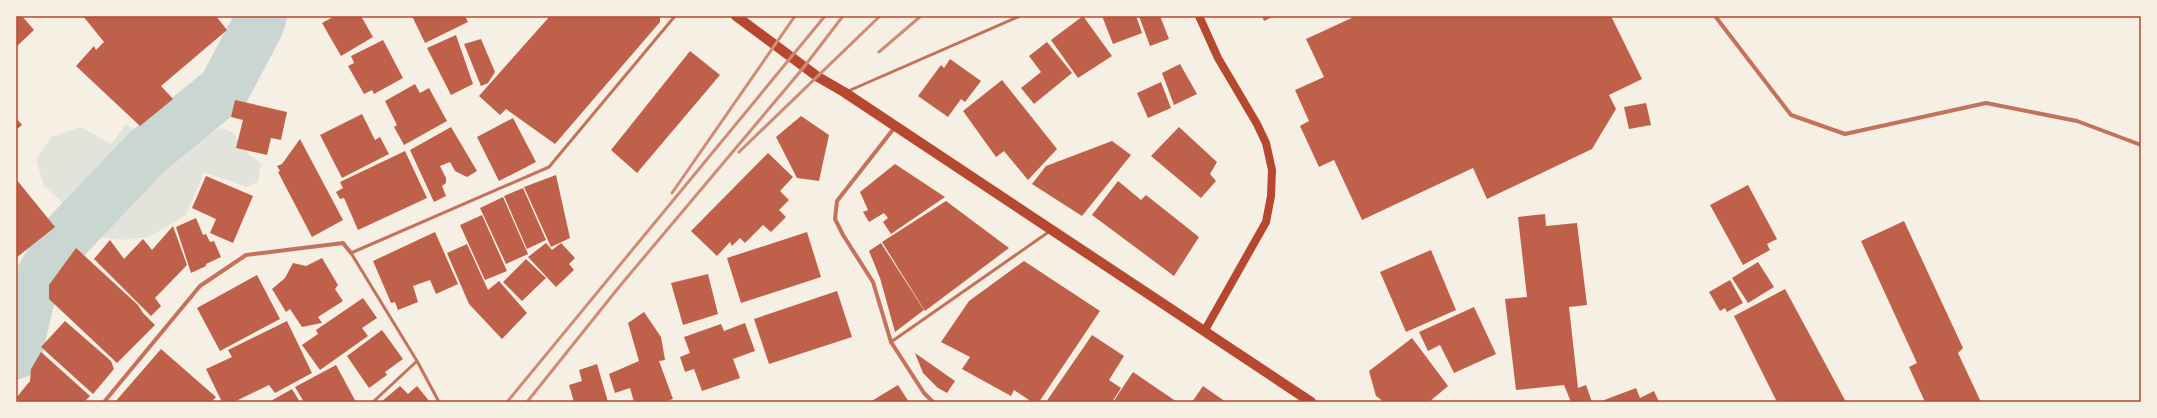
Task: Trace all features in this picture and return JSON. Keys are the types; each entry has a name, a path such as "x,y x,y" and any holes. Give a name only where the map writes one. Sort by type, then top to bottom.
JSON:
{"main road":[{"path":"736,16 818,77 896,126 1205,330 1311,402"},
{"path":"1199,16 1218,58 1257,124 1266,143 1272,170 1271,196 1266,222 1205,330"}],"street":[{"path":"1715,16 1790,115 1845,134 1986,103 2076,121 2141,145"},
{"path":"896,126 837,201 835,218 843,235 873,282 891,342 924,393 933,402"},
{"path":"104,402 200,286 246,255 343,243 351,253"}],"lane":[{"path":"439,402 417,361 351,253 549,167 675,16"},
{"path":"844,92 1020,16"},
{"path":"891,342 1052,230"},
{"path":"373,402 417,361"}],"shaded area":[{"path":"170,106 185,106 204,137 221,128 232,132 248,154 261,163 258,182 246,187 204,172 186,215 149,237 120,240 86,235 60,200 44,186 36,159 51,137 80,127 112,144 126,124 136,131"}],"building":[{"path":"16,16 22,16 34,30 16,47"},
{"path":"83,16 216,16 227,30 161,86 173,99 140,126 76,66 94,46 96,50 104,42"},
{"path":"335,16 361,16 373,37 341,56 322,23"},
{"path":"412,16 465,16 468,22 425,43"},
{"path":"550,16 660,16 660,22 555,144 506,109 500,115 479,96"},
{"path":"1083,16 1112,56 1078,78 1051,40"},
{"path":"1102,16 1136,16 1142,33 1113,44"},
{"path":"1139,16 1160,16 1169,39 1150,46"},
{"path":"1262,16 1274,16 1264,21"},
{"path":"1356,16 1611,16 1642,79 1609,95 1616,109 1592,149 1487,199 1473,168 1362,220 1334,160 1319,167 1300,126 1309,121 1295,90 1324,77 1306,39"},
{"path":"456,35 473,84 451,95 427,48"},
{"path":"481,39 495,72 488,83 481,86 464,44"},
{"path":"383,40 403,78 374,94 372,90 364,94 348,66 354,63 351,56"},
{"path":"1047,42 1072,73 1034,104 1021,88 1041,72 1029,56"},
{"path":"690,51 720,75 637,173 611,150"},
{"path":"950,59 981,81 965,102 961,99 948,117 918,96 941,65 944,68"},
{"path":"1180,64 1197,94 1174,105 1162,73"},
{"path":"1002,80 1057,149 1028,180 1004,151 996,157 963,111"},
{"path":"1161,82 1171,108 1148,118 1137,93"},
{"path":"415,84 420,93 429,88 447,121 404,145 394,127 397,125 385,101"},
{"path":"235,100 287,112 281,140 271,138 267,155 236,148 243,120 231,117"},
{"path":"1646,103 1651,125 1629,129 1624,107"},
{"path":"362,114 375,140 380,137 389,154 342,178 320,135"},
{"path":"801,116 829,135 819,181 797,178 776,137"},
{"path":"16,118 22,125 16,130"},
{"path":"513,118 536,162 499,181 477,137"},
{"path":"451,127 477,171 467,177 455,171 450,162 440,166 446,178 446,183 442,186 446,196 434,202 410,150"},
{"path":"1179,127 1217,162 1210,174 1216,181 1201,198 1151,156"},
{"path":"300,139 343,220 312,237 278,172 280,171 277,166 282,164"},
{"path":"1112,141 1131,155 1082,216 1032,184 1046,166"},
{"path":"405,151 427,198 358,230 344,198 340,199 336,192 343,188 340,182"},
{"path":"768,153 793,177 780,191 789,200 779,210 786,217 771,232 763,225 745,243 740,238 732,246 730,242 717,256 691,231"},
{"path":"895,164 945,197 891,234 883,222 888,218 884,213 869,222 863,212 868,210 860,192"},
{"path":"556,175 570,238 551,247 524,187"},
{"path":"206,176 253,196 233,243 210,233 216,219 192,208"},
{"path":"16,179 55,227 16,258"},
{"path":"1118,181 1141,200 1146,195 1199,237 1174,276 1092,215"},
{"path":"1748,185 1777,239 1767,244 1770,250 1743,265 1710,205"},
{"path":"523,188 546,240 527,249 504,196"},
{"path":"503,197 528,254 506,264 480,208"},
{"path":"946,201 1009,248 925,311 882,242"},
{"path":"1545,214 1546,226 1577,223 1587,305 1569,307 1578,388 1586,385 1592,402 1571,402 1564,385 1516,390 1505,299 1527,297 1518,217"},
{"path":"482,215 507,271 485,280 460,225"},
{"path":"196,218 203,235 206,234 210,242 214,241 221,257 191,273 176,227"},
{"path":"1904,221 1963,348 1958,353 1981,402 1925,402 1909,367 1917,363 1861,241"},
{"path":"173,226 187,265 155,298 161,306 151,316 94,259 110,240 124,259 143,239 152,250"},
{"path":"435,232 458,284 436,294 430,280 413,286 418,302 398,310 395,302 391,303 373,261"},
{"path":"807,232 821,277 741,303 727,258"},
{"path":"546,243 552,250 561,243 575,258 569,264 574,270 556,287 528,257"},
{"path":"881,243 924,310 895,332 880,278 869,251"},
{"path":"467,244 488,290 499,281 527,313 502,339 469,304 447,253"},
{"path":"76,248 138,305 143,313 155,325 117,363 49,299 49,285"},
{"path":"1431,250 1456,310 1406,332 1380,272"},
{"path":"322,258 338,285 335,289 343,301 318,317 322,323 302,327 290,309 286,312 272,289 285,278 293,263 306,266"},
{"path":"526,259 546,278 522,301 503,282"},
{"path":"1024,261 1100,311 1039,402 1032,402 1014,390 1011,396 962,369 970,357 941,342 969,301"},
{"path":"1758,262 1774,287 1748,303 1732,278"},
{"path":"708,274 718,314 683,325 671,283"},
{"path":"257,275 280,319 220,351 197,308"},
{"path":"1730,280 1743,303 1727,312 1725,308 1720,311 1709,292"},
{"path":"1785,289 1846,402 1777,402 1734,316"},
{"path":"837,291 852,337 769,364 754,319"},
{"path":"363,298 377,318 362,328 368,336 320,370 302,345 318,334 316,330"},
{"path":"1474,307 1496,354 1454,373 1440,345 1428,351 1419,332"},
{"path":"644,312 661,337 665,360 659,361 673,399 663,402 634,402 630,388 615,393 609,374 639,361 628,323"},
{"path":"65,321 111,361 114,369 93,394 41,347"},
{"path":"287,321 312,373 275,393 269,385 234,402 222,402 206,369 232,357 228,350"},
{"path":"745,323 755,351 733,359 740,378 702,391 694,369 685,372 680,357 690,353 684,337 721,324 724,331"},
{"path":"382,330 403,359 385,372 387,375 369,388 347,356"},
{"path":"1092,335 1124,356 1109,380 1121,388 1112,402 1046,402"},
{"path":"1412,338 1448,386 1429,402 1384,402 1376,396 1369,371"},
{"path":"161,349 216,397 211,402 115,402"},
{"path":"41,352 90,396 84,402 21,402 16,398 30,381 31,369"},
{"path":"915,353 955,381 947,393 938,388 923,373"},
{"path":"597,364 608,402 574,402 569,385 582,381 579,370"},
{"path":"336,365 356,402 304,402 295,387"},
{"path":"1133,372 1177,402 1113,402"},
{"path":"898,385 909,402 870,402"},
{"path":"400,386 408,394 417,386 430,402 381,402"},
{"path":"1203,386 1226,402 1192,402"},
{"path":"1636,388 1640,398 1654,391 1659,402 1599,402"},
{"path":"292,389 300,402 269,402"}],"waterway":[{"path":"16,353 29,297 66,237 146,153 224,89 258,25 261,16"}],"railway":[{"path":"672,193 795,16"},
{"path":"507,402 825,16"},
{"path":"527,402 619,287 804,67 843,16"},
{"path":"739,152 880,16"},
{"path":"879,52 921,16"}]}
